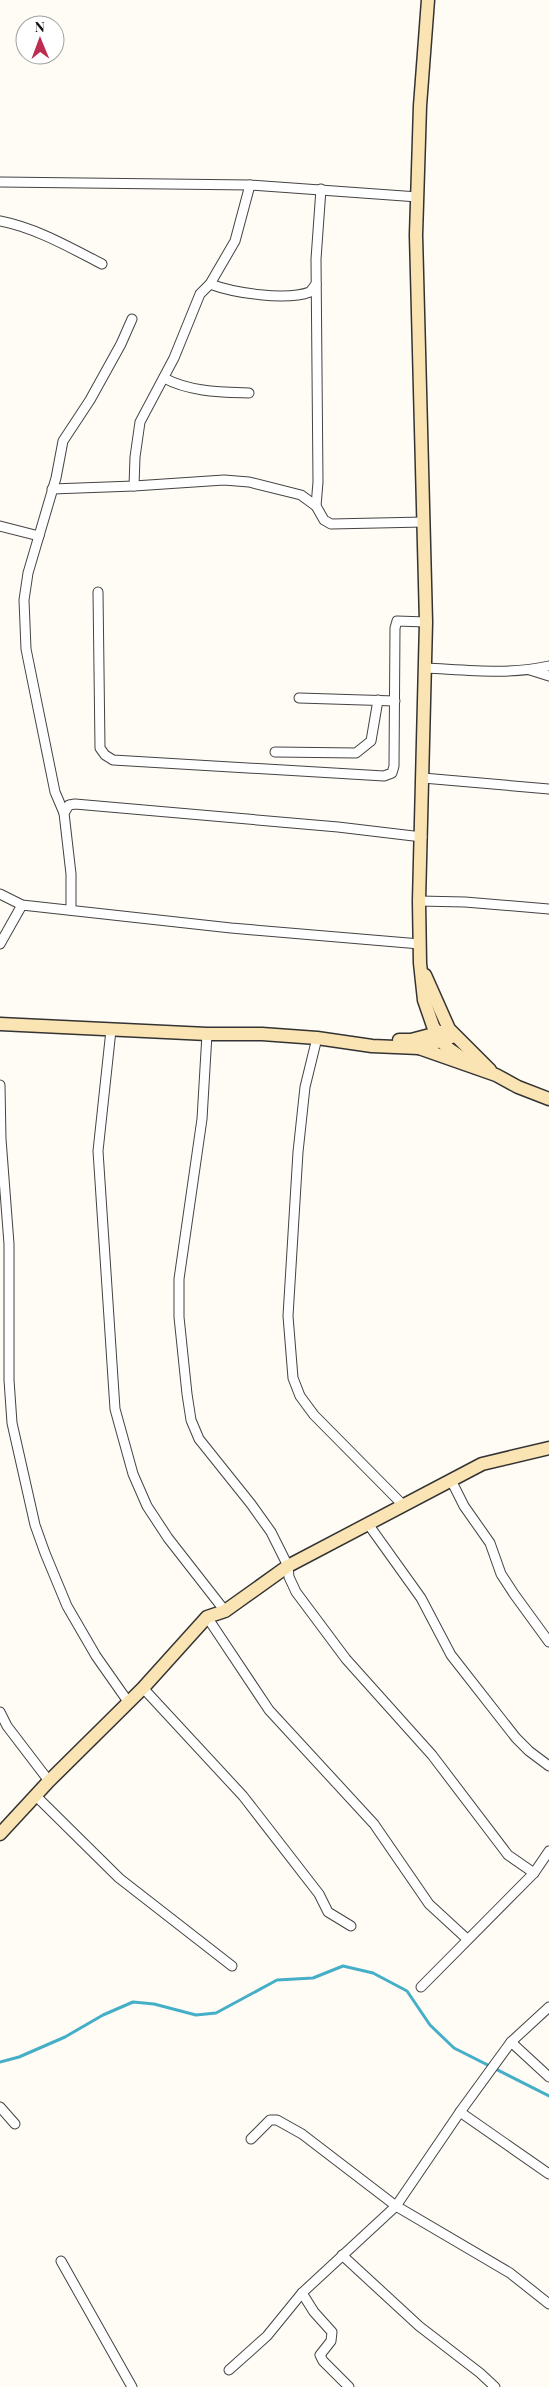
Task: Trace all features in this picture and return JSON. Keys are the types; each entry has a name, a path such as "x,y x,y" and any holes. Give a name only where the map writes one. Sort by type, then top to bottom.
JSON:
{"street":[{"path":"415,1044 422,1026 424,1000 420,963 419,901 426,668 416,235 420,106 428,0"},
{"path":"0,182 250,185 418,197"},
{"path":"134,486 135,457 140,422 174,358 200,294 210,284 235,241 250,185"},
{"path":"316,506 318,474 316,284 321,189"},
{"path":"0,221 20,225 41,233 102,264"},
{"path":"210,284 239,291 291,296 310,292 316,284"},
{"path":"71,910 71,874 64,813 55,792 26,649 24,600 28,573 52,489 63,441 90,400 121,344 132,318"},
{"path":"164,378 174,383 201,390 250,394"},
{"path":"52,489 224,480 249,482 301,495 316,506 324,520 331,524 424,522"},
{"path":"0,526 39,536"},
{"path":"98,592 100,748 104,755 112,760 384,776 392,773 394,766 395,628 398,621 426,622"},
{"path":"426,668 530,670 549,666"},
{"path":"530,670 549,676"},
{"path":"300,698 395,701"},
{"path":"275,752 356,753 371,741 378,700"},
{"path":"423,778 549,789"},
{"path":"64,813 67,806 76,804 338,827 422,837"},
{"path":"0,894 22,905 231,928 420,944"},
{"path":"419,901 465,902 549,909"},
{"path":"0,944 22,905"},
{"path":"420,963 446,1035 496,1075"},
{"path":"424,1000 459,1057 475,1067"},
{"path":"0,1024 317,1038 372,1046 390,1040 415,1044 496,1075 518,1087 549,1099"},
{"path":"111,1030 98,1151 115,1409 128,1457 147,1506 168,1538 225,1611"},
{"path":"207,1034 202,1118 179,1279 179,1317 187,1394 191,1420 198,1439 251,1504 270,1532 288,1566 289,1577 296,1592 346,1659 432,1754 508,1855 534,1873"},
{"path":"415,1044 446,1035"},
{"path":"317,1038 305,1087 297,1171 288,1316 293,1378 300,1396 314,1415 403,1505"},
{"path":"0,1085 1,1139 9,1244 9,1380 12,1423 35,1525 45,1554 67,1606 96,1656 129,1703"},
{"path":"0,1834 35,1795 129,1703 207,1617 225,1611 288,1566 482,1464 549,1448"},
{"path":"451,1480 464,1506 490,1543 502,1574 514,1594 549,1642"},
{"path":"368,1524 421,1598 451,1655 516,1738 529,1751 549,1766"},
{"path":"207,1617 270,1710 362,1811 387,1842 429,1904 467,1939"},
{"path":"143,1688 243,1796 319,1894 328,1912 351,1926"},
{"path":"0,1712 7,1726 49,1781"},
{"path":"35,1795 119,1878 232,1966"},
{"path":"421,1987 534,1873 549,1851"},
{"path":"229,2370 267,2336 302,2293 396,2206 460,2112 511,2042 549,2007"},
{"path":"511,2042 549,2078"},
{"path":"0,2107 15,2124"},
{"path":"460,2112 549,2174"},
{"path":"251,2139 270,2120 285,2123 396,2206 510,2273 549,2304"},
{"path":"342,2255 420,2326 495,2387"},
{"path":"61,2261 132,2387"},
{"path":"302,2293 314,2312 332,2332 331,2341 320,2355 323,2361 349,2387"}],"waterway":[{"path":"0,2062 19,2057 65,2037 103,2015 133,2002 154,2004 196,2015 216,2013 277,1980 313,1978 343,1966 373,1973 407,1991 430,2025 454,2048 549,2096"}]}
